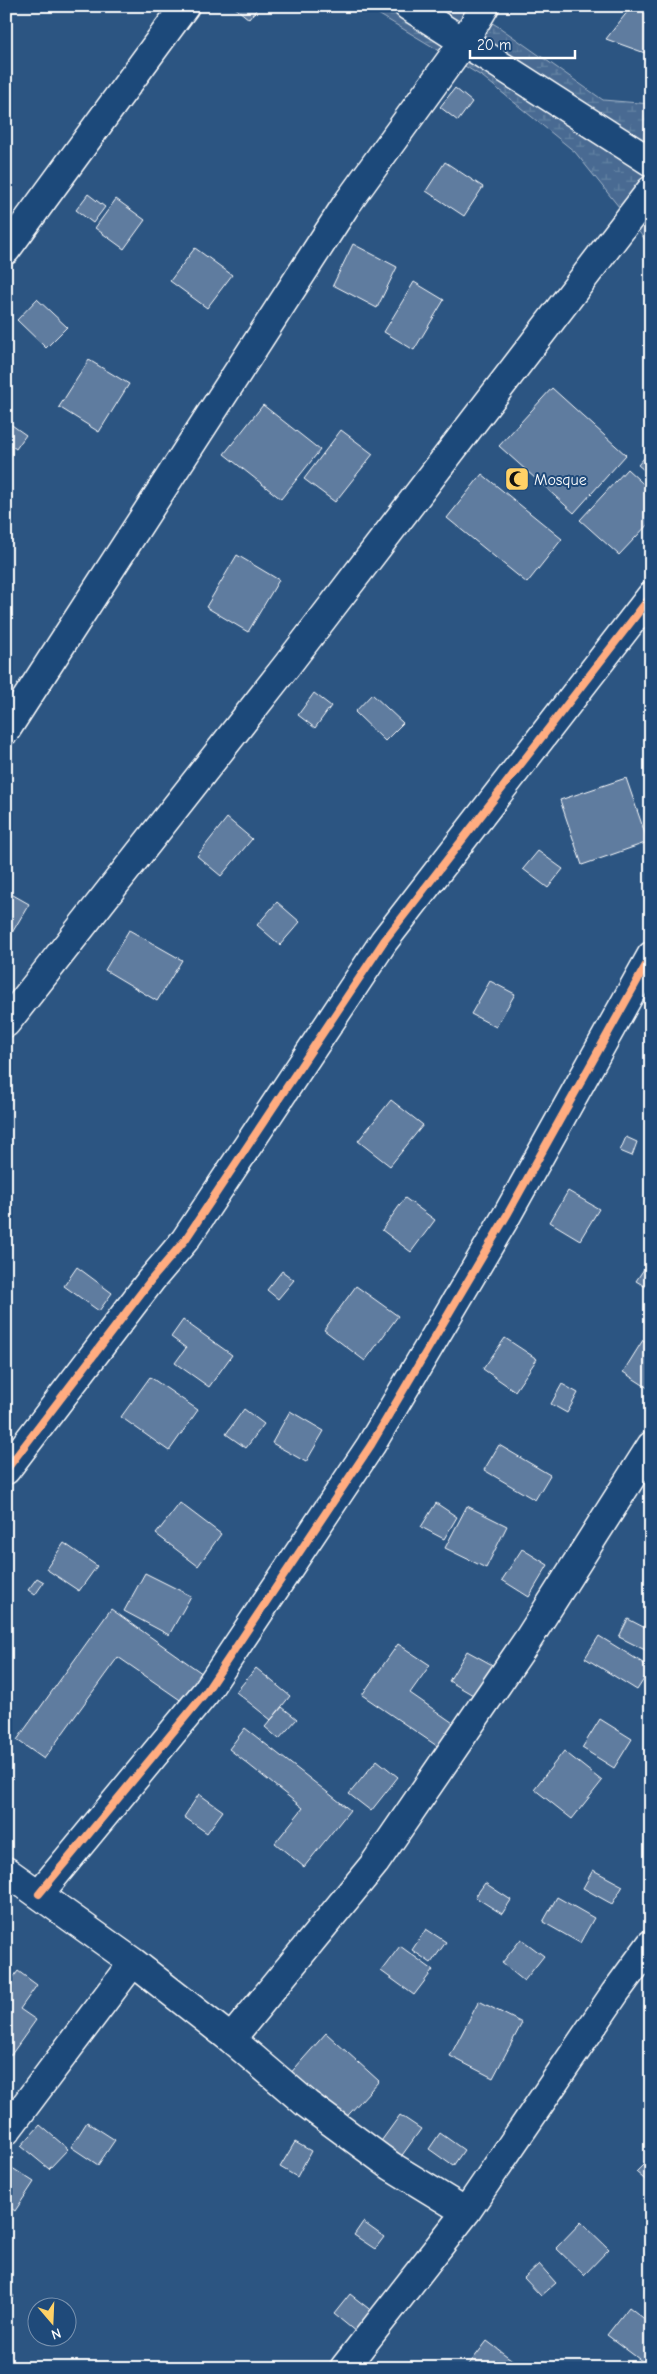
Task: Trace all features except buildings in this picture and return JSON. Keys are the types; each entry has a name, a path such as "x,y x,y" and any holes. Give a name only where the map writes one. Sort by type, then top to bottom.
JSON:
{"street":[{"path":"6,250 185,6"},
{"path":"408,6 651,162"},
{"path":"6,730 346,205 463,43 485,6"},
{"path":"6,1023 294,656 651,190"},
{"path":"6,1470 151,1280 184,1240 384,941 651,596"},
{"path":"39,1894 206,1692 371,1445 506,1215 651,956"},
{"path":"231,2039 375,1863 529,1638 651,1446"},
{"path":"6,1871 134,1962 231,2039 307,2104 391,2166 466,2212"},
{"path":"344,2368 466,2212 615,1993 651,1944"},
{"path":"6,2132 134,1962"}],"green space":[{"path":"365,6 464,6 499,27 603,100 651,104 651,247 575,152 483,77"}],"cycle path":[{"path":"6,1470 151,1280 185,1240 384,941 651,596"},
{"path":"39,1894 206,1692 371,1445 507,1215 651,956"}],"place":[{"name":"Mosque","path":"517,479"}]}
